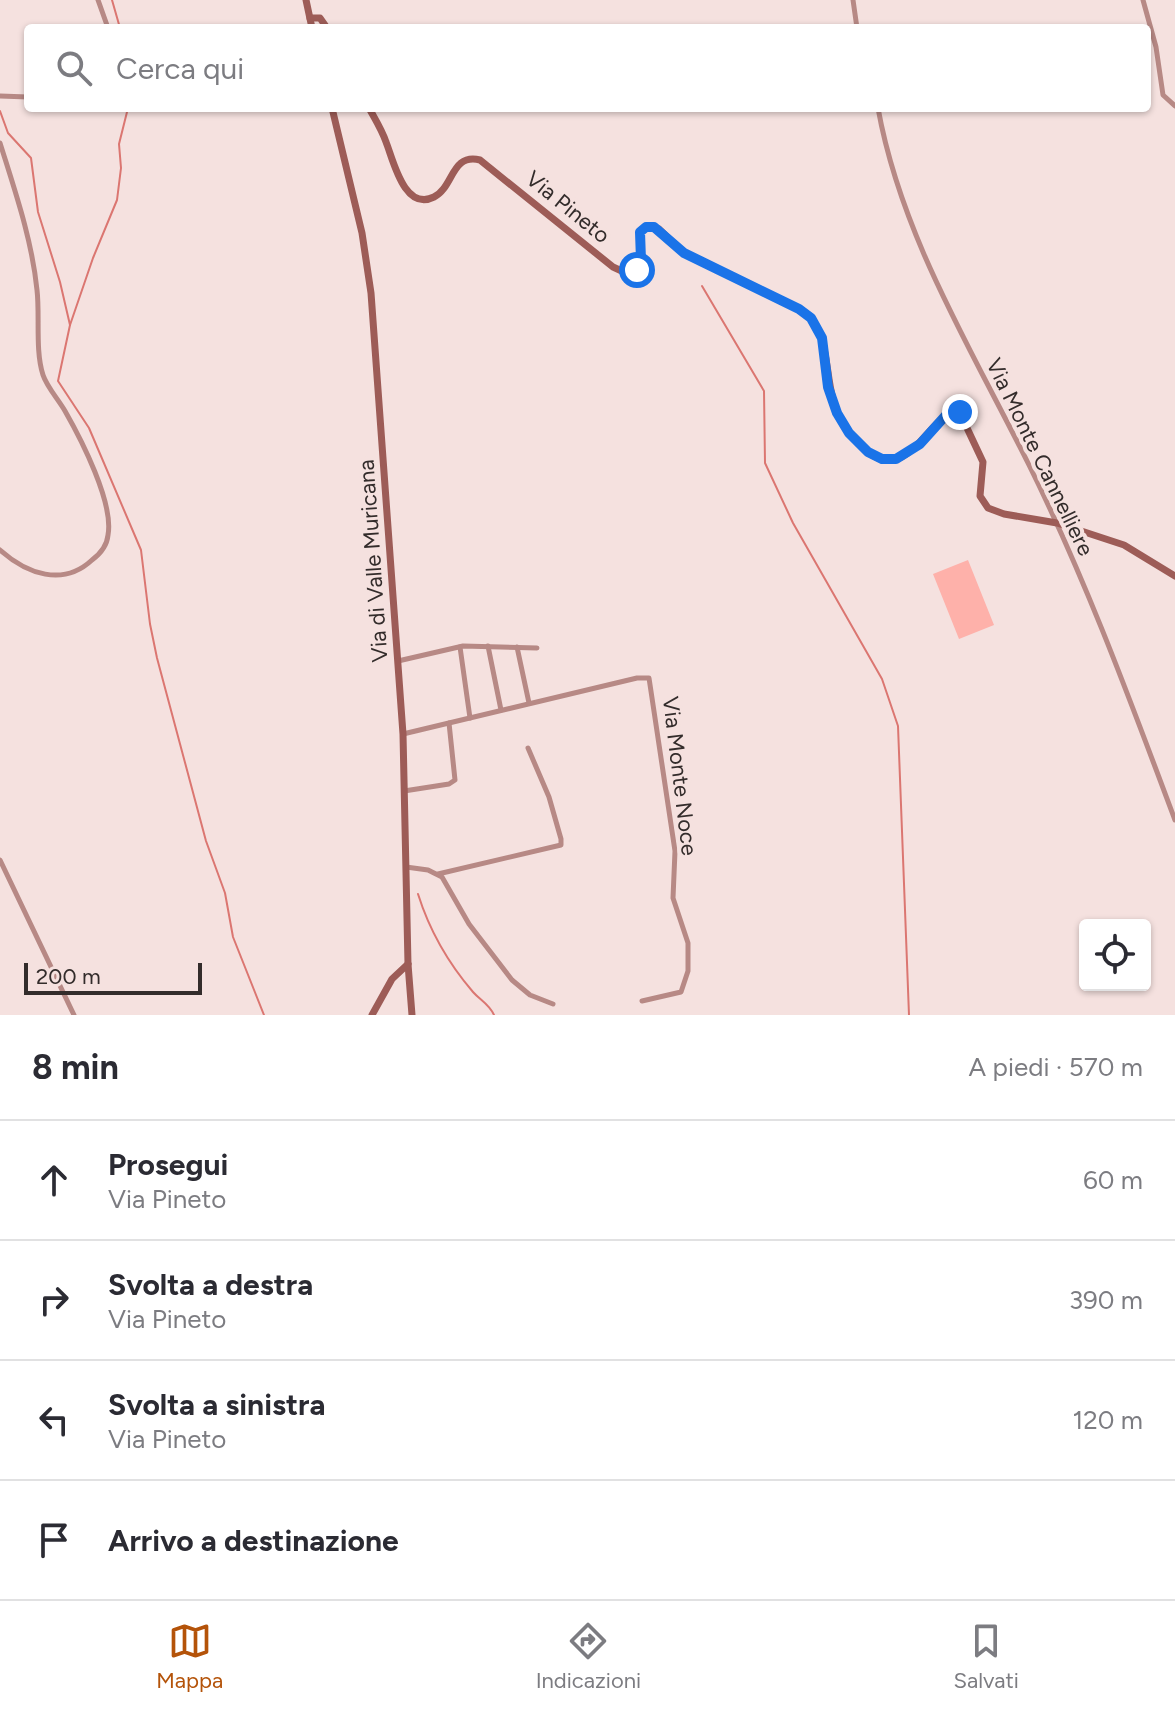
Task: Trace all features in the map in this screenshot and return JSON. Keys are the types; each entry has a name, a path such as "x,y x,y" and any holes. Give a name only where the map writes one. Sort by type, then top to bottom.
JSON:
{"street":[{"path":"98,0 107,24"},
{"path":"306,0 311,24"},
{"path":"853,0 856,24"},
{"path":"1143,0 1150,24"},
{"path":"310,18 320,18 324,24"},
{"path":"1151,29 1162,92 1167,101 1175,106"},
{"path":"0,96 24,97"},
{"name":"Via di Valle Muricana","path":"333,112 370,280 403,734 412,1015"},
{"name":"Via Pineto","path":"371,112 398,176 413,195 423,199 435,196 461,163 480,160 613,267 628,274 640,266 640,232 646,227 659,229 684,253 799,309 811,318 822,338 828,387 835,410 847,431 865,450 882,459 896,459 920,444 947,414 959,411 984,465 980,496 983,504 997,512 1057,523 1129,547 1175,576"},
{"name":"Via Monte Cannelliere","path":"879,112 893,170 941,294 1057,523 1175,820"},
{"path":"0,143 28,238 37,283 42,371 85,449 109,525 108,539 100,552 82,568 66,575 38,573 0,550"},
{"path":"488,646 501,710"},
{"path":"398,661 460,647 537,648"},
{"path":"460,647 470,718"},
{"path":"517,647 529,703"},
{"name":"Via Monte Noce","path":"403,734 648,677 676,855 673,898 685,929 688,961 686,984 681,992 642,1001"},
{"path":"404,791 449,784 455,780 449,723"},
{"path":"406,867 438,874 561,845 550,801 528,748"},
{"path":"0,860 74,1015"},
{"path":"438,874 445,880 469,924 512,980 530,995 553,1004"},
{"path":"372,1015 392,979 408,964"}],"shaded area":[{"path":"968,560 994,625 959,639 933,574"}],"waterway":[{"path":"112,0 119,24"},
{"path":"0,111 8,133 31,158 38,212 70,325 58,381 89,428 141,550 157,658 206,841 225,893 233,937 264,1015"},
{"path":"70,325 117,200 121,168 119,144 127,112"},
{"path":"702,286 764,391 765,463 793,523 882,679 898,726 909,1015"},
{"path":"418,894 448,958 494,1015"}],"route":[{"path":"637,270 641,260 640,232 646,227 654,227 684,253 807,314 821,335 828,387 845,429 865,450 882,459 901,457 920,444 947,414 960,412"}]}
